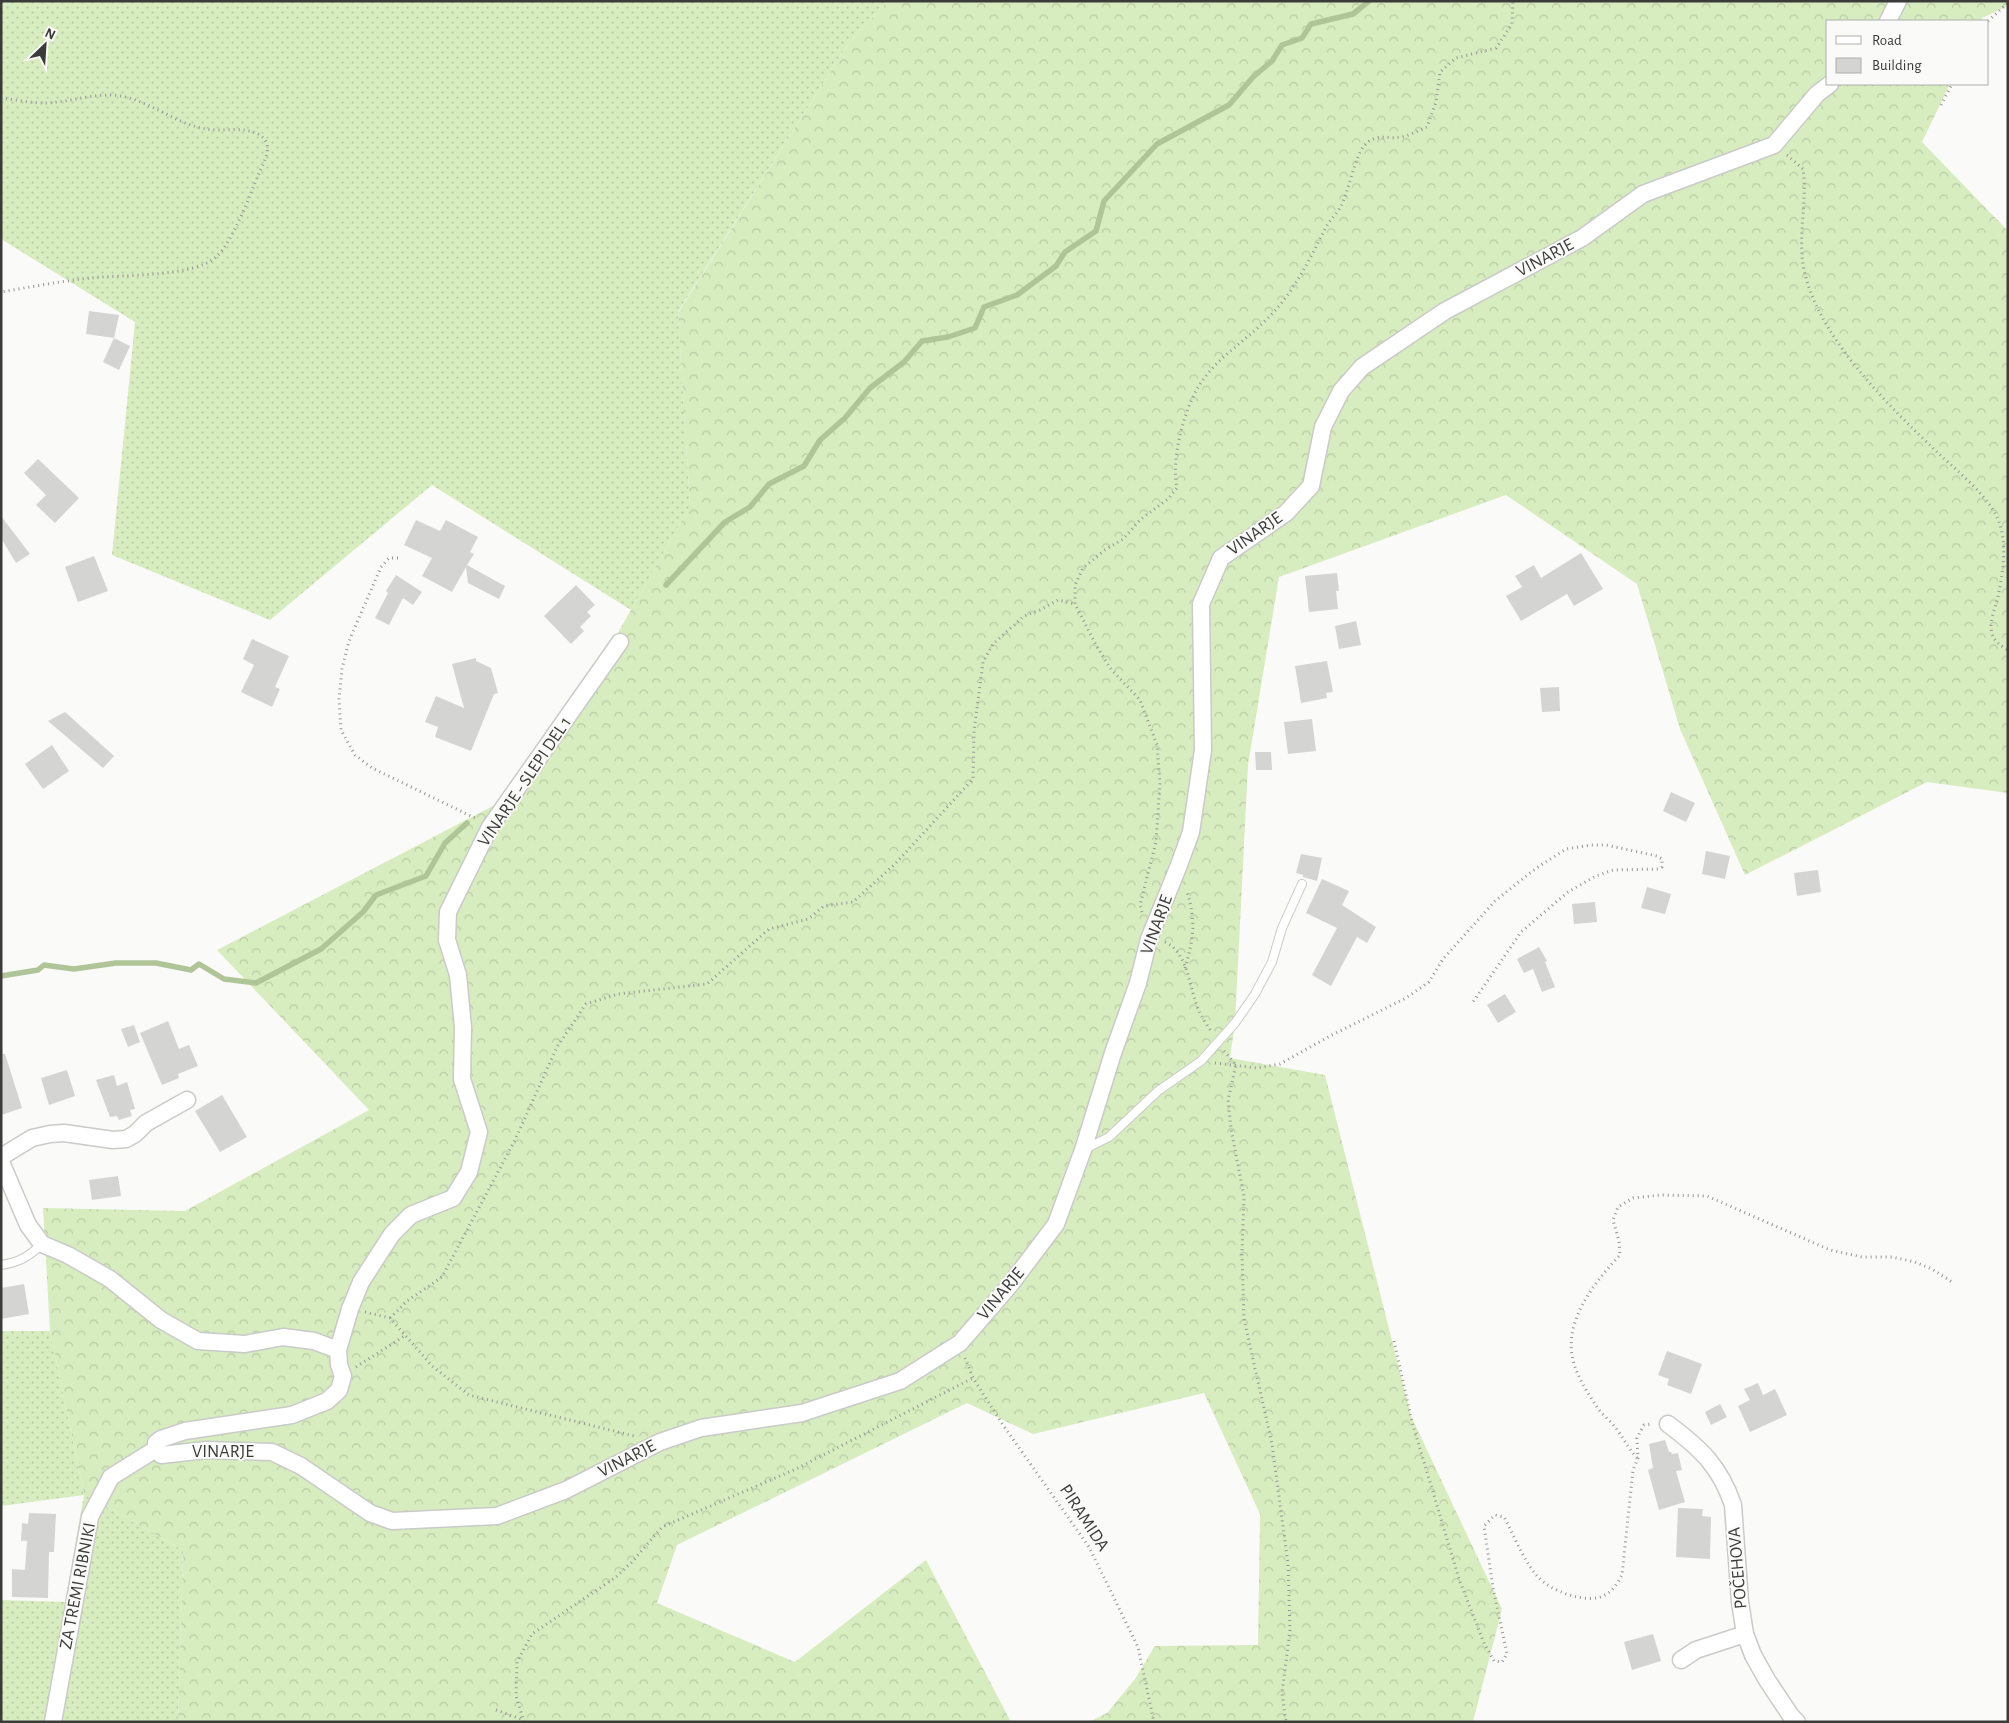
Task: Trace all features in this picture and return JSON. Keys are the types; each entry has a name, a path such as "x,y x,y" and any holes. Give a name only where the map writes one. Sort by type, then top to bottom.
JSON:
{"street":[{"path":"1888,20 1898,1"},
{"name":"VINARJE","path":"343,1376 338,1390 327,1401 292,1415 185,1431 161,1439 156,1443 156,1449 161,1455 206,1450 272,1452 301,1466 370,1513 392,1520 497,1516 566,1490 660,1442 701,1428 802,1412 900,1381 960,1343 1010,1286 1056,1224 1083,1150 1113,1053 1138,983 1149,939 1191,832 1203,750 1201,604 1221,558 1286,513 1311,486 1322,427 1341,391 1362,367 1445,311 1582,238 1643,194 1774,145 1817,94 1829,85"},
{"name":"VINARJE - SLEPI DEL 1","path":"338,1350 350,1308 361,1282 392,1234 411,1215 453,1198 470,1172 479,1132 462,1079 463,1027 458,974 447,940 448,912 490,827 620,642"},
{"path":"1,1157 32,1138 50,1134 64,1133 113,1140 126,1139 135,1134 146,1123 187,1100"},
{"path":"1,1162 28,1225 42,1244 68,1255 110,1279 161,1320 198,1341 245,1344 283,1338 314,1341 338,1350 339,1365 343,1376"},
{"name":"POČEHOVA","path":"1668,1424 1698,1447 1716,1470 1729,1492 1733,1505 1740,1602 1745,1634 1753,1655 1767,1680 1797,1722"},
{"name":"ZA TREMI RIBNIKI","path":"53,1722 90,1517 111,1476 156,1449"},
{"path":"1681,1660 1696,1650 1745,1634"}],"lane":[{"path":"1083,1150 1109,1137 1158,1091 1202,1061 1235,1023 1272,962 1282,928 1302,884"},
{"path":"1,1265 18,1262 42,1244"}],"path":[{"path":"1236,1065 1218,1043 1199,1010 1185,968 1174,947 1165,942 1149,939 1140,905 1156,842 1160,783 1157,745 1140,700 1110,668 1096,646 1075,604 1075,585 1083,568 1105,550 1123,539 1142,519 1168,499 1177,488 1175,478 1176,455 1185,419 1196,390 1209,371 1228,352 1270,317 1299,278 1324,229 1341,206 1363,146 1379,136 1402,137 1427,128 1436,102 1440,72 1456,58 1496,48 1512,24 1513,1"},
{"path":"1989,20 2008,3"},
{"path":"1942,105 1952,85"},
{"path":"1,98 46,103 97,96 121,96 147,104 188,124 204,129 242,130 257,133 265,139 268,146 267,156 227,242 216,257 208,262 180,270 92,278 1,292"},
{"path":"1774,145 1803,169 1805,193 1801,247 1802,262 1805,276 1819,312 1854,364 1912,428 1987,502 1997,517 2004,537 2003,560 1991,626 1994,638 2008,650"},
{"path":"398,558 389,558 381,567 349,641 339,699 341,730 355,755 372,768 464,811 490,827"},
{"path":"390,1318 407,1301 442,1277 515,1140 557,1047 586,1004 618,994 707,984 769,929 808,919 824,906 853,902 894,864 973,779 974,731 983,662 993,644 1024,616 1058,600 1075,604"},
{"path":"1202,1061 1257,1068 1280,1064 1330,1036 1406,998 1429,982 1443,959 1495,901 1534,869 1566,849 1606,845 1657,856 1662,860 1662,867 1613,870 1596,876 1568,892 1521,932 1473,1002"},
{"path":"1179,866 1193,911 1193,940 1185,968"},
{"path":"1236,1065 1228,1100 1231,1129 1244,1196 1242,1253 1244,1319 1272,1444 1288,1564 1290,1630 1282,1693 1286,1722"},
{"path":"1638,1458 1626,1446 1615,1427 1598,1409 1581,1380 1572,1356 1572,1336 1577,1317 1588,1294 1620,1255 1614,1220 1618,1207 1633,1198 1661,1195 1707,1196 1830,1250 1862,1257 1892,1257 1915,1262 1952,1282"},
{"path":"350,1308 390,1318 432,1366 469,1395 660,1442"},
{"path":"343,1376 406,1335"},
{"path":"1394,1342 1412,1422 1459,1579 1484,1643 1494,1661 1502,1662 1507,1654 1493,1588 1484,1526 1489,1519 1495,1515 1504,1517 1525,1558 1539,1578 1572,1597 1589,1599 1604,1596 1615,1586 1622,1575 1633,1470 1638,1458 1637,1438 1644,1425 1668,1424"},
{"name":"PIRAMIDA","path":"960,1343 973,1378 1003,1425 1090,1547 1138,1647 1154,1722"},
{"path":"524,1721 516,1696 517,1662 532,1634 616,1577 632,1562 662,1527 796,1469 973,1378"},
{"path":"496,1710 524,1721"}],"green space":[{"path":"1,1 888,1 848,44 678,312 690,506 631,610 432,485 270,620 112,555 135,322 1,239"},
{"path":"888,1 2008,1 2008,6 1981,20 1826,20 1826,85 1950,85 1922,142 2008,231 2008,793 1927,782 1745,875 1680,729 1637,584 1506,495 1279,577 1248,765 1235,1023 1230,1058 1325,1075 1411,1416 1502,1609 1473,1722 1089,1722 1107,1713 1135,1679 1155,1646 1258,1645 1260,1514 1204,1393 1033,1434 967,1403 677,1545 657,1603 795,1662 926,1560 1011,1722 178,1722 183,1550 84,1494 50,1331 43,1208 185,1211 369,1110 217,950 531,786 690,506 678,313 848,44"},
{"path":"1,1331 50,1331 84,1494 183,1550 178,1722 1,1722 1,1600 65,1602 84,1495 1,1506"}],"building":[{"path":"89,311 119,315 114,338 86,334"},
{"path":"114,338 130,346 119,370 103,362"},
{"path":"38,459 79,498 55,523 36,505 46,495 24,473"},
{"path":"1,516 30,554 16,563 1,538"},
{"path":"416,520 440,531 446,520 478,537 470,552 474,554 467,565 505,586 499,599 468,583 466,567 452,592 422,576 432,558 404,545"},
{"path":"1581,553 1603,589 1574,606 1567,594 1521,621 1506,596 1522,587 1515,576 1534,565 1541,578"},
{"path":"94,556 108,591 78,602 65,567"},
{"path":"1337,573 1338,609 1309,612 1305,576"},
{"path":"396,575 422,592 413,605 403,598 389,625 375,618 388,593 386,591"},
{"path":"576,585 595,605 587,612 591,616 580,627 584,631 571,644 544,616"},
{"path":"1356,621 1361,645 1339,649 1335,626"},
{"path":"252,639 289,656 275,687 280,689 272,707 241,692 254,665 243,659"},
{"path":"476,658 476,661 491,668 498,693 494,694 471,751 435,737 438,727 425,722 436,696 464,708 452,664"},
{"path":"1327,661 1333,692 1326,693 1327,698 1301,703 1295,666"},
{"path":"1559,687 1560,711 1542,712 1540,688"},
{"path":"65,712 114,756 103,768 48,721"},
{"path":"1312,719 1316,751 1288,754 1284,722"},
{"path":"52,745 69,771 43,789 25,764"},
{"path":"1255,752 1271,752 1272,770 1256,770"},
{"path":"1671,792 1695,803 1686,822 1663,811"},
{"path":"1706,851 1730,856 1725,879 1702,874"},
{"path":"1301,854 1322,858 1317,881 1296,873"},
{"path":"1818,870 1821,892 1797,896 1794,873"},
{"path":"1322,879 1349,891 1342,905 1376,927 1367,943 1357,937 1331,986 1312,975 1337,928 1306,913"},
{"path":"1647,887 1671,894 1665,914 1641,908"},
{"path":"1595,902 1597,922 1574,924 1572,904"},
{"path":"1539,947 1547,961 1545,962 1555,987 1542,992 1533,969 1524,973 1517,959"},
{"path":"1505,994 1516,1012 1498,1023 1487,1005"},
{"path":"168,1021 179,1049 189,1045 198,1066 178,1074 179,1078 162,1085 140,1033"},
{"path":"134,1025 140,1042 128,1047 121,1029"},
{"path":"1,1054 5,1054 22,1108 1,1115"},
{"path":"67,1070 75,1096 49,1105 41,1078"},
{"path":"114,1075 117,1086 127,1082 135,1109 130,1110 132,1116 119,1120 117,1116 110,1117 96,1080"},
{"path":"222,1095 247,1137 220,1152 195,1111"},
{"path":"118,1176 121,1196 92,1200 89,1180"},
{"path":"24,1284 29,1314 1,1319 1,1288"},
{"path":"1667,1351 1702,1364 1691,1394 1667,1385 1669,1379 1658,1375"},
{"path":"1758,1383 1763,1395 1775,1389 1787,1415 1750,1432 1738,1406 1750,1400 1744,1389"},
{"path":"1720,1404 1727,1417 1711,1425 1705,1412"},
{"path":"1665,1440 1669,1452 1672,1454 1678,1453 1682,1470 1676,1471 1685,1502 1659,1510 1648,1470 1653,1468 1649,1444"},
{"path":"1678,1508 1703,1509 1702,1516 1711,1517 1710,1559 1676,1557"},
{"path":"29,1513 56,1514 54,1552 49,1552 48,1598 12,1597 12,1569 25,1570 27,1541 21,1541 22,1523 28,1524"},
{"path":"1653,1634 1661,1661 1632,1670 1624,1642"}],"waterway":[{"path":"666,585 725,522 750,507 769,484 804,466 820,440 845,418 870,388 904,362 922,341 948,337 975,328 984,307 1017,295 1056,266 1065,252 1096,231 1104,201 1157,144 1229,105 1253,77 1272,61 1282,45 1302,38 1311,24 1353,14 1369,1"},
{"path":"1,976 38,970 44,965 74,969 116,963 156,963 191,970 199,964 224,979 256,983 321,949 363,912 376,895 426,876 445,843 467,823"}]}
